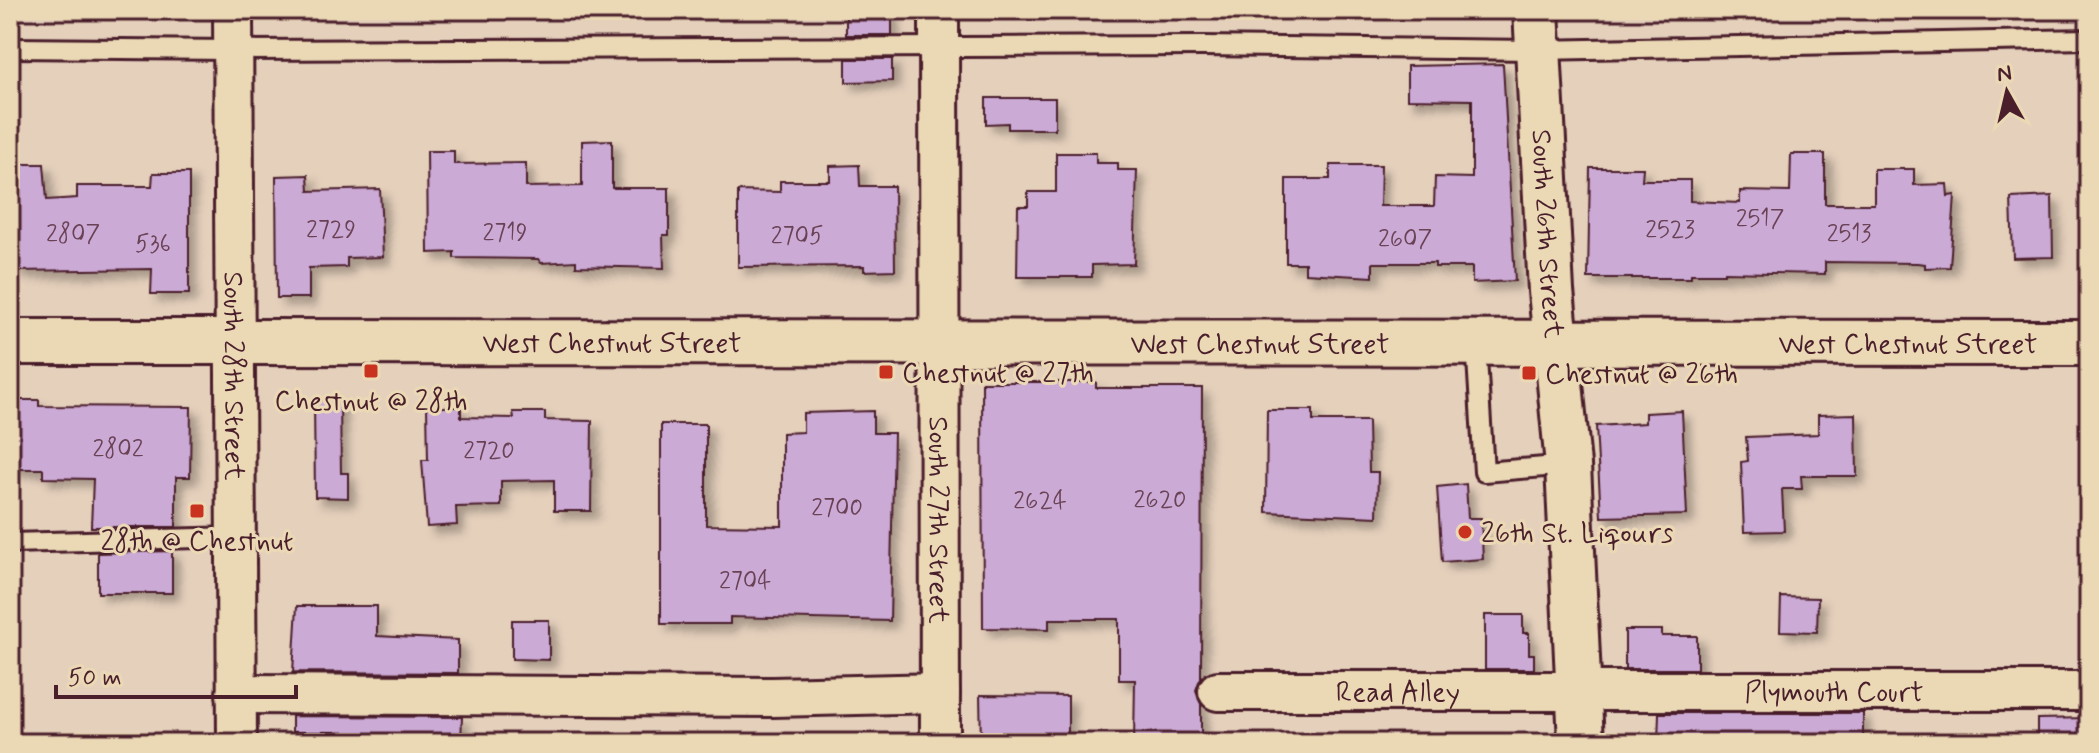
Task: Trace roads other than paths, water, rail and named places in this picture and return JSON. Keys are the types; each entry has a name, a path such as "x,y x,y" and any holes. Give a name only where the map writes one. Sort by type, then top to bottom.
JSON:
{"main road":[{"name":"South 26th Street","path":"1537,30 1568,465 1581,743"},
{"name":"West Chestnut Street","path":"10,342 2089,343"}],"street":[{"name":"South 28th Street","path":"233,10 237,743"},
{"name":"South 27th Street","path":"939,28 940,743"},
{"name":"Read Alley","path":"1218,691 1578,690"},
{"name":"Plymouth Court","path":"1578,690 2089,691"},
{"path":"236,694 773,697 940,693"}],"lane":[{"path":"10,48 232,50 939,28 1537,30 2089,39"},
{"path":"1476,342 1484,472 1568,465"},
{"path":"10,543 236,537"}],"place":[{"name":"Chestnut @ 28th","path":"371,371"},
{"name":"Chestnut @ 27th","path":"886,372"},
{"name":"Chestnut @ 26th","path":"1529,373"},
{"name":"28th @ Chestnut","path":"197,511"},
{"name":"26th St. Liqours","path":"1465,532"}]}
